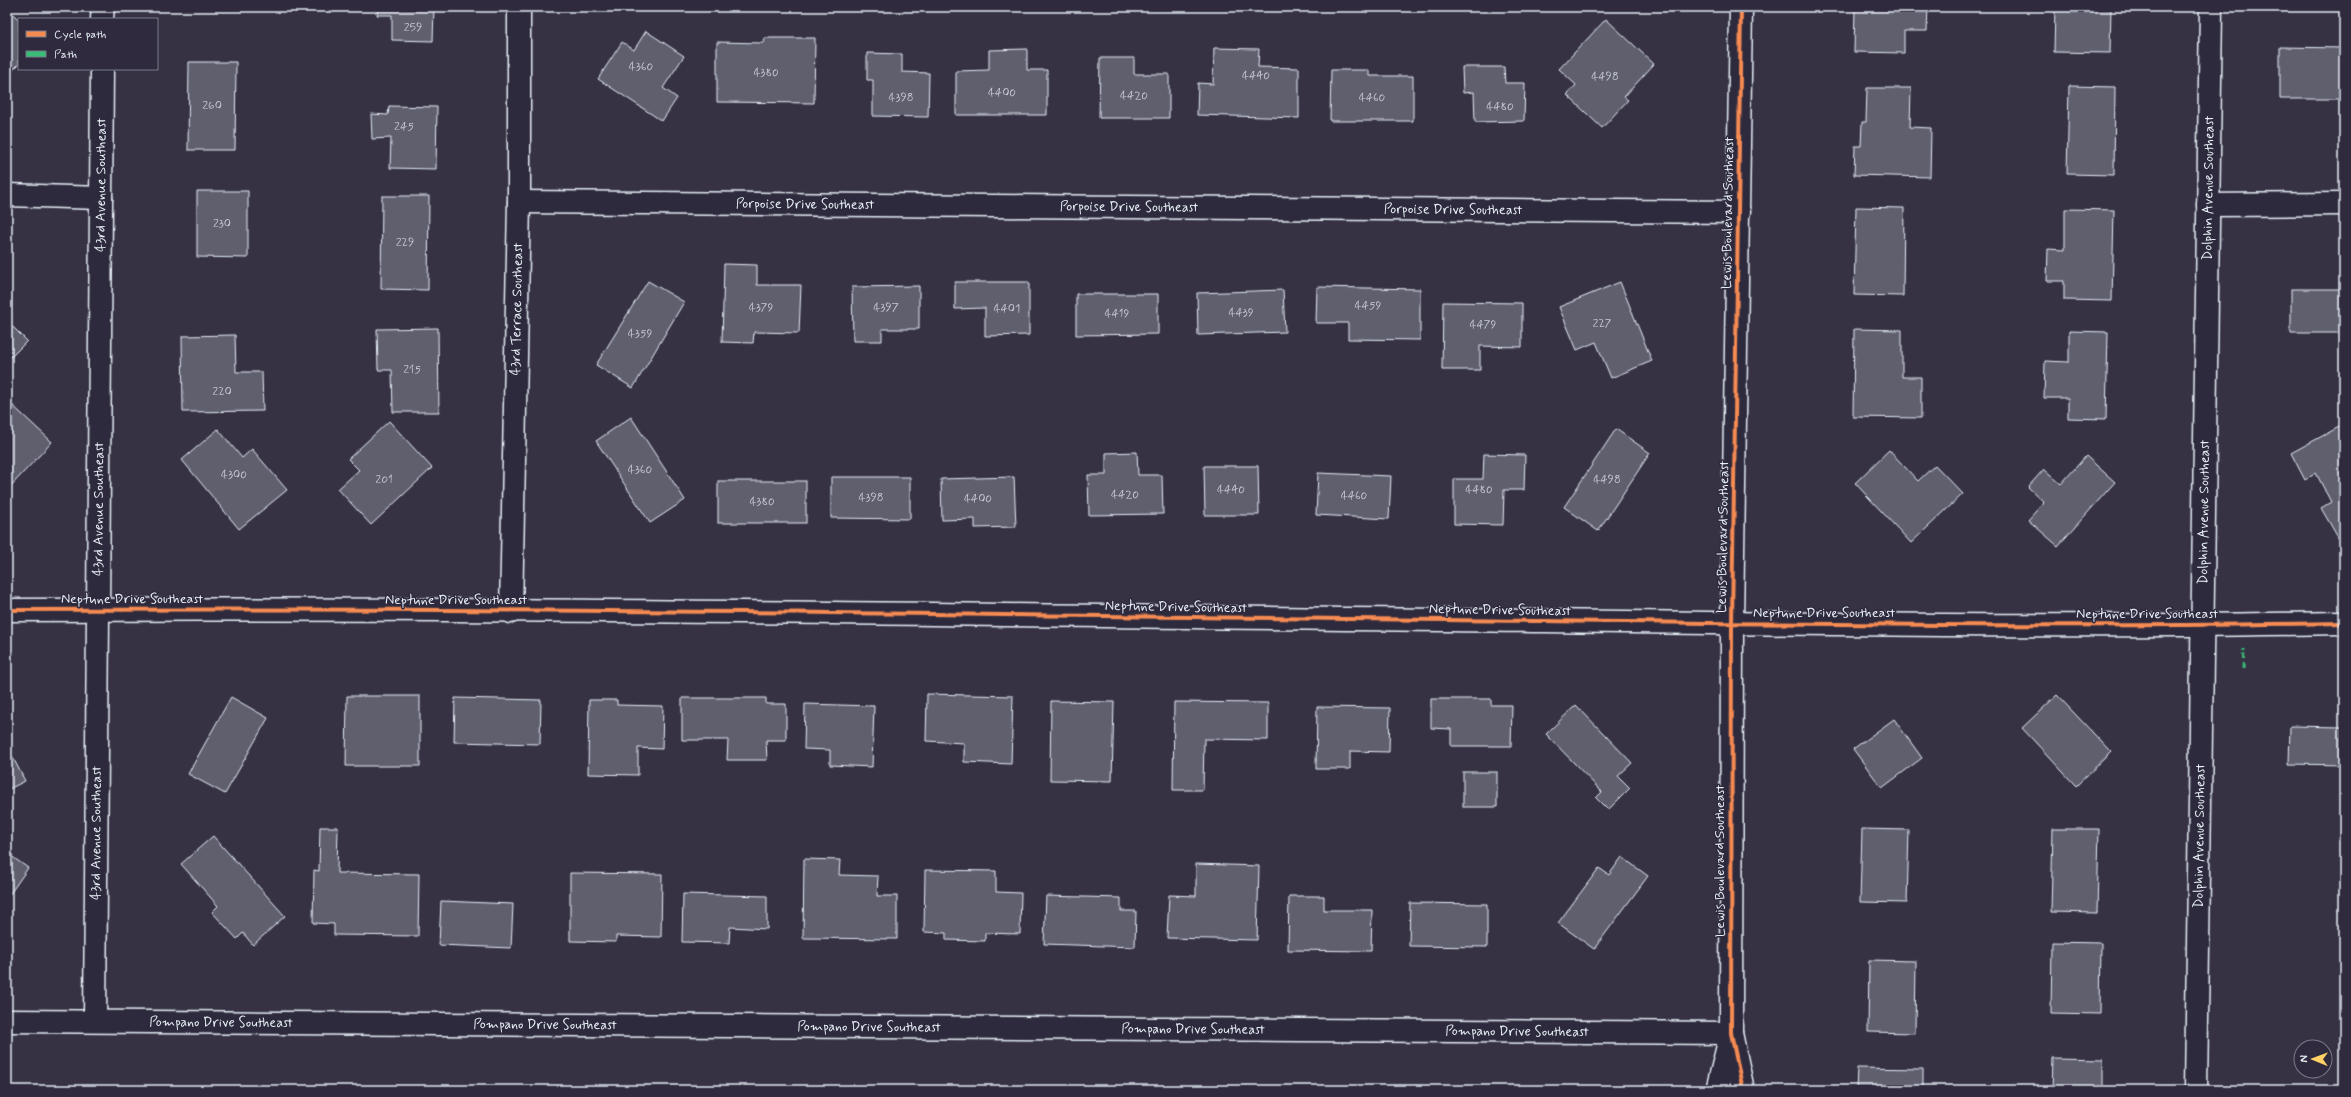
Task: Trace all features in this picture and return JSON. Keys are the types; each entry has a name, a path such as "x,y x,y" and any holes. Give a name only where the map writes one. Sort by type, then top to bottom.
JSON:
{"street":[{"path":"102,18 103,7"},
{"name":"43rd Terrace Southeast","path":"511,612 519,202 519,7"},
{"name":"Lewis Boulevard Southeast","path":"1741,7 1732,623 1731,1033 1743,1090"},
{"name":"Dolphin Avenue Southeast","path":"2196,1090 2211,7"},
{"name":"43rd Avenue Southeast","path":"95,1021 102,70"},
{"path":"7,195 101,198"},
{"name":"Porpoise Drive Southeast","path":"519,202 1739,212"},
{"path":"2208,205 2344,204"},
{"name":"Neptune Drive Southeast","path":"7,610 511,612 1732,623 2202,625 2344,623"},
{"name":"Pompano Drive Southeast","path":"7,1021 1731,1033"},
{"name":"Lewis Boulevard Southeast","path":"1717,1090 1731,1033"}],"building":[{"path":"378,7 434,7 433,41 392,40 392,15 377,15"},
{"path":"1855,7 1928,7 1927,31 1904,31 1904,53 1854,52"},
{"path":"2055,7 2111,7 2110,53 2054,52"},
{"path":"7,8 18,19 18,65 7,76"},
{"path":"1606,19 1654,64 1624,97 1628,100 1602,128 1567,95 1576,85 1559,69"},
{"path":"646,31 684,56 663,88 677,98 662,121 598,79 622,42 634,50"},
{"path":"765,38 815,38 814,103 717,102 717,42 764,43"},
{"path":"2280,47 2344,48 2344,99 2280,99"},
{"path":"1214,48 1259,49 1258,67 1299,68 1299,118 1197,115 1198,83 1213,84"},
{"path":"1027,49 1027,70 1047,70 1047,115 956,115 956,71 989,70 989,50"},
{"path":"867,53 902,54 902,72 929,73 928,117 873,116 873,80 867,80"},
{"path":"1100,58 1134,58 1134,74 1169,74 1169,118 1099,118"},
{"path":"189,62 236,62 235,150 188,150"},
{"path":"1462,67 1504,67 1505,83 1525,83 1524,121 1475,122 1474,92 1463,93"},
{"path":"1331,70 1369,70 1369,76 1413,76 1413,121 1330,121"},
{"path":"2069,86 2115,87 2114,175 2067,174"},
{"path":"1867,88 1911,88 1910,127 1931,128 1930,177 1854,175 1855,146 1861,146 1862,122 1866,122"},
{"path":"389,106 437,107 436,169 390,168 391,138 372,139 371,114 388,115"},
{"path":"197,191 248,191 248,258 197,257"},
{"path":"382,196 429,196 428,290 381,289"},
{"path":"1856,207 1904,208 1903,296 1854,295"},
{"path":"2065,209 2114,210 2112,301 2064,300 2064,281 2047,281 2048,249 2065,250"},
{"path":"724,264 757,265 757,285 801,285 799,333 754,332 753,343 722,342"},
{"path":"648,281 684,302 633,388 596,365"},
{"path":"955,282 1029,282 1029,335 985,336 985,308 955,309"},
{"path":"1620,282 1652,361 1611,378 1596,342 1577,350 1559,307"},
{"path":"919,286 919,329 882,329 882,341 853,341 852,287"},
{"path":"1317,287 1420,289 1420,340 1348,339 1348,323 1316,323"},
{"path":"2291,289 2344,289 2344,333 2291,333"},
{"path":"1283,290 1285,332 1198,335 1197,293"},
{"path":"1076,294 1158,294 1158,334 1076,335"},
{"path":"1443,302 1522,303 1522,347 1480,346 1480,370 1442,370"},
{"path":"7,321 27,341 7,361"},
{"path":"438,328 439,412 393,412 392,370 378,370 377,329"},
{"path":"1854,329 1902,330 1902,377 1921,377 1921,418 1853,417"},
{"path":"2069,331 2108,332 2106,419 2068,418 2068,398 2044,398 2045,361 2069,362"},
{"path":"235,335 236,372 262,372 263,411 183,412 182,336"},
{"path":"10,403 52,442 7,490 7,406"},
{"path":"631,417 685,500 650,523 596,441"},
{"path":"389,421 432,468 371,525 338,489 359,470 348,459"},
{"path":"2339,427 2344,437 2344,539 2340,541 2321,508 2331,502 2316,473 2305,480 2291,453"},
{"path":"218,429 242,458 252,449 287,490 239,529 182,460"},
{"path":"1616,429 1650,453 1598,531 1564,507"},
{"path":"1889,450 1918,481 1935,465 1963,494 1911,543 1855,483"},
{"path":"1137,452 1138,475 1162,475 1163,514 1089,515 1088,475 1106,475 1106,453"},
{"path":"1484,454 1525,455 1524,490 1504,490 1503,525 1454,524 1454,479 1483,479"},
{"path":"2086,456 2115,482 2058,546 2028,520 2044,502 2028,487 2044,469 2061,484"},
{"path":"1204,466 1258,466 1259,515 1205,515"},
{"path":"1318,473 1391,476 1389,519 1316,515"},
{"path":"831,477 910,477 910,519 831,518"},
{"path":"1014,477 1016,527 975,528 975,519 942,520 941,479"},
{"path":"718,481 806,481 806,523 718,523"},
{"path":"927,694 1013,696 1011,764 964,762 964,743 926,741"},
{"path":"2057,695 2111,752 2076,786 2022,728"},
{"path":"347,696 420,696 420,766 346,766"},
{"path":"231,697 268,718 225,794 188,774"},
{"path":"455,698 541,700 540,744 454,742"},
{"path":"682,698 766,698 766,704 786,704 786,740 766,740 767,760 727,760 728,740 682,740"},
{"path":"1431,699 1491,699 1491,705 1512,705 1511,746 1451,746 1451,729 1431,728"},
{"path":"589,700 617,700 617,705 663,706 662,749 638,748 638,775 588,774"},
{"path":"1051,701 1114,702 1112,781 1050,780"},
{"path":"1174,702 1268,703 1268,740 1204,739 1203,790 1173,790"},
{"path":"805,704 874,706 872,767 830,765 830,750 804,749"},
{"path":"1576,705 1632,763 1618,776 1630,788 1608,810 1596,798 1602,792 1546,734"},
{"path":"1317,707 1390,708 1389,752 1350,751 1350,769 1316,769"},
{"path":"2342,710 2344,710 2344,765 2289,764 2290,726 2342,727"},
{"path":"1894,719 1922,758 1882,788 1853,749"},
{"path":"7,746 25,781 7,790"},
{"path":"1463,772 1497,772 1497,807 1463,807"},
{"path":"320,827 338,827 337,873 419,874 418,936 334,935 334,924 313,923 314,870 319,871"},
{"path":"1862,829 1909,830 1907,903 1860,902"},
{"path":"2053,829 2099,829 2097,913 2051,912"},
{"path":"213,836 285,916 253,945 243,933 237,939 212,912 218,906 181,864"},
{"path":"7,853 28,868 7,898"},
{"path":"1622,857 1648,876 1594,949 1558,923 1599,868 1609,875"},
{"path":"804,859 840,860 839,875 878,876 877,896 897,896 897,939 803,938"},
{"path":"1196,864 1259,866 1257,940 1167,938 1169,895 1196,896"},
{"path":"925,870 996,871 996,892 1021,893 1020,934 985,933 985,941 946,940 946,933 924,932"},
{"path":"570,873 662,874 661,937 616,936 616,942 570,941"},
{"path":"683,894 767,896 767,929 730,927 729,943 682,942"},
{"path":"1046,896 1121,898 1121,911 1136,911 1135,947 1044,944"},
{"path":"1289,896 1324,896 1324,910 1372,910 1371,951 1288,950"},
{"path":"441,901 513,904 511,948 439,945"},
{"path":"1410,903 1487,904 1487,947 1409,946"},
{"path":"2052,942 2101,943 2100,1014 2051,1013"},
{"path":"1869,960 1916,961 1915,1033 1868,1032"},
{"path":"2053,1058 2103,1059 2103,1090 2052,1090"},
{"path":"1857,1068 1923,1069 1923,1090 1856,1090"}],"marked path":[{"path":"2243,669 2244,649"}],"cycle path":[{"path":"1741,7 1732,623 1731,1033 1743,1090"},
{"path":"7,610 199,609 584,611 1945,625 2344,623"}]}
